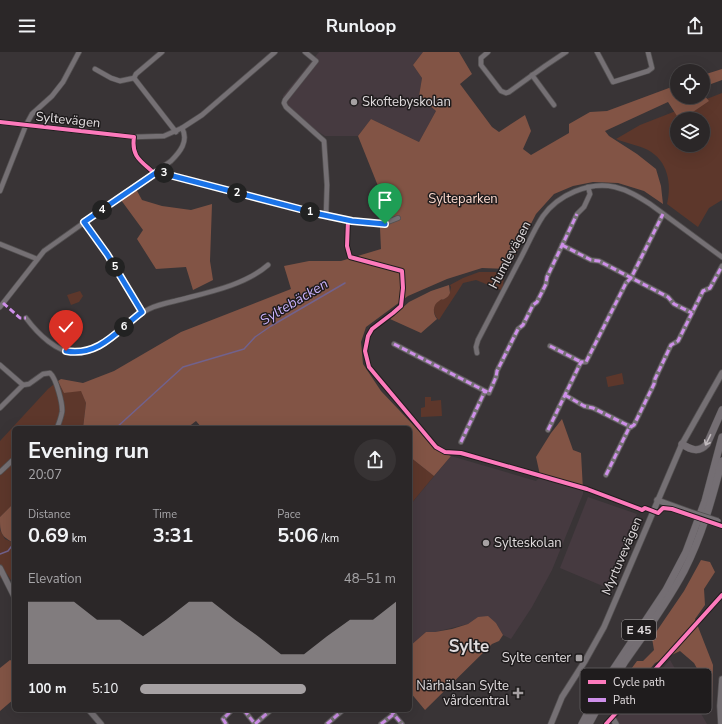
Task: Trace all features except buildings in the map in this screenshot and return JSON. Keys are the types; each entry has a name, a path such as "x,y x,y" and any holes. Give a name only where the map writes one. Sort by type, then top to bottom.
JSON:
{"highway":[{"path":"682,444 694,450 704,447 707,444 722,410"},
{"name":"E 45","path":"614,668 666,590 683,558 694,534 705,501 722,437"},
{"name":"E 45","path":"621,668 665,603 683,572 702,529 722,461"},
{"name":"E 45","path":"582,724 587,714"},
{"name":"E 45","path":"589,724 594,714"}],"street":[{"path":"0,191 26,125 32,114 52,96 63,82 79,52"},
{"path":"95,69 120,81 134,78 136,74 162,52"},
{"path":"305,52 316,61 284,103 286,107 324,141 327,179 326,216"},
{"path":"488,52 481,58 481,65 501,92 506,94 566,52"},
{"path":"597,52 613,82 648,71 652,68 648,52"},
{"name":"Syltevägen","path":"0,122 134,137 164,136 176,132 202,115 273,53"},
{"path":"532,75 554,104"},
{"path":"134,78 176,132"},
{"path":"0,307 44,251 171,161 183,146 184,133 182,128"},
{"path":"134,137 134,150 137,156 154,173"},
{"path":"160,170 169,175 326,216 352,221 385,224 398,218"},
{"name":"Humlevägen","path":"477,353 476,347 478,340 544,215 562,198 574,192 588,187 601,186 626,190 638,196 722,256"},
{"path":"394,344 489,393 496,378 497,371 518,330 523,325 533,305 537,302 546,284 547,277 577,214 584,207 590,194 588,187"},
{"path":"550,346 581,362 586,362 663,214"},
{"path":"84,222 107,254 142,312"},
{"path":"0,244 37,259"},
{"path":"562,245 591,260 599,261 668,297 674,304 692,314"},
{"path":"26,318 33,327 53,344 66,351 78,353 84,352 100,346 142,312 156,306 224,287 259,273 268,265"},
{"path":"606,475 629,428 634,425 671,346 678,341 703,291 710,288 722,266"},
{"path":"548,430 581,362"},
{"path":"0,365 23,385"},
{"path":"0,408 23,385 30,384 45,373 50,373 54,376 62,411 58,426"},
{"name":"Myrtuvevägen","path":"581,668 604,627 682,444 722,373"},
{"path":"461,442 486,391"},
{"path":"565,396 631,427"},
{"path":"0,472 12,461"},
{"path":"657,500 720,522"},
{"path":"0,568 12,592"},
{"name":"Myrtuvevägen","path":"551,724 562,697 580,670"},
{"path":"721,724 720,706 722,679"},
{"path":"91,712 101,724"},
{"path":"226,724 223,719 230,712"},
{"path":"246,712 255,724 269,712"},
{"path":"326,724 341,712"},
{"path":"381,724 392,712 402,724"}],"shaded area":[{"name":"Skoftebyskolan","path":"319,52 423,52 413,65 422,78 419,96 436,111 419,142 371,119 358,136 325,136 287,112 283,107 283,96"},
{"path":"722,93 722,200 709,208 698,227 667,204 669,189 667,174 660,160 648,150 616,139 640,125 670,113 670,152 710,152 710,112 673,112 694,104 710,104 710,98"},
{"path":"479,272 500,272 504,277 501,290 476,280 463,283 439,320 434,313 434,307 436,302 442,299 443,300 448,296 450,293 450,285"},
{"path":"80,291 83,296 79,302 71,305 67,295"},
{"path":"622,373 624,384 608,387 606,377"},
{"path":"58,381 64,393 81,390 86,403 83,426 14,426 48,389"},
{"path":"425,397 431,397 431,401 441,400 442,416 421,417 421,408 425,407"},
{"path":"12,428 12,505 0,517 0,441"},
{"name":"Sylteskolan","path":"451,456 536,481 540,477 583,490 583,494 552,570 532,607 511,639 503,635 496,623 479,617 468,624 435,632 426,632 412,644 412,503"},
{"path":"412,459 434,476 412,503"},
{"path":"588,497 637,514 608,586 605,587 560,568"},
{"path":"0,530 5,539 12,542 12,582 7,574 0,578"},
{"path":"670,660 675,668 663,668"},
{"path":"620,714 701,714 707,724 611,724"}],"green space":[{"name":"Sylteparken","path":"423,52 459,52 472,74 460,84 492,127 499,132 525,115 531,131 523,149 531,155 569,133 569,124 590,112 607,111 670,88 670,104 705,104 693,112 674,112 668,102 605,131 609,136 637,154 656,169 661,186 663,204 644,191 618,183 593,182 573,186 554,194 536,214 508,269 482,268 447,279 408,296 366,327 361,342 363,364 381,391 436,449 451,456 434,476 412,459 412,426 200,426 196,421 190,426 83,426 86,403 81,391 64,393 58,381 61,379 83,383 114,371 181,332 291,289 284,266 309,261 341,261 381,249 378,186 358,136 371,119 419,142 436,111 419,96 422,78 413,65"},
{"path":"722,69 722,80 710,84 710,73"},
{"path":"136,189 142,200 162,206 191,210 212,204 210,261 213,280 193,290 186,267 156,269 137,239 143,230 121,200"},
{"path":"449,285 450,293 447,298 441,300 434,307 434,312 437,319 421,333 390,319 409,302 431,291"},
{"path":"562,419 573,450 581,453 583,490 540,477 536,457"},
{"path":"12,505 12,542 3,536 0,526 0,517"},
{"path":"701,560 710,562 715,572 704,589 705,605 695,619 713,665 712,707 712,668 697,668 694,663 680,651 655,663 651,668 632,668 637,661 643,661 654,650 652,638 684,591"},
{"path":"488,616 496,623 503,635 499,641 492,644 425,710 412,694 412,644 426,632 452,629 468,624 478,617"},
{"path":"10,660 12,661 12,701 0,711 0,668"}],"waterway":[{"name":"Syltebäcken","path":"118,426 183,367 244,349 255,337 271,326 345,283"},
{"name":"Syltebäcken","path":"0,554 8,551 12,546"}],"marked path":[{"path":"394,344 489,393 497,371 518,329 523,325 546,284 547,277 577,214"},
{"path":"548,430 581,362 586,362 663,214"},
{"path":"562,245 591,260 599,261 668,297 674,304 692,313"},
{"path":"606,475 629,428 634,425 671,345 678,341 703,291 710,288 722,266"},
{"path":"3,303 20,318 26,318"},
{"path":"550,346 581,362"},
{"path":"461,442 485,391"},
{"path":"565,395 584,406 593,408 631,427"},
{"path":"226,724 223,719 230,712"},
{"path":"246,712 255,724 269,712"},
{"path":"327,724 341,712"},
{"path":"392,712 402,724"},
{"path":"381,724 394,714"}],"cycle path":[{"path":"0,122 134,137 133,144 138,158 154,173 160,170 169,175 305,211 348,220 347,246 350,257 402,271 403,288 401,306 372,329 368,336 365,351 369,367 436,447 445,452 461,453 587,489 642,510 645,508 658,513 663,508 672,509 722,526"},
{"path":"656,668 722,595"},
{"path":"606,724 615,714"}],"place":[{"name":"Skoftebyskolan","path":"354,102"},
{"name":"Sylteskolan","path":"486,543"},
{"name":"Sylte center","path":"579,658"},
{"name":"Närhälsan Sylte vårdcentral","path":"518,693"}],"district":[{"name":"Sylte","path":"469,646"}],"route":[{"path":"66,351 84,352 100,346 142,312 107,254 84,222 160,170 169,175 319,214 352,221 385,224"}]}
